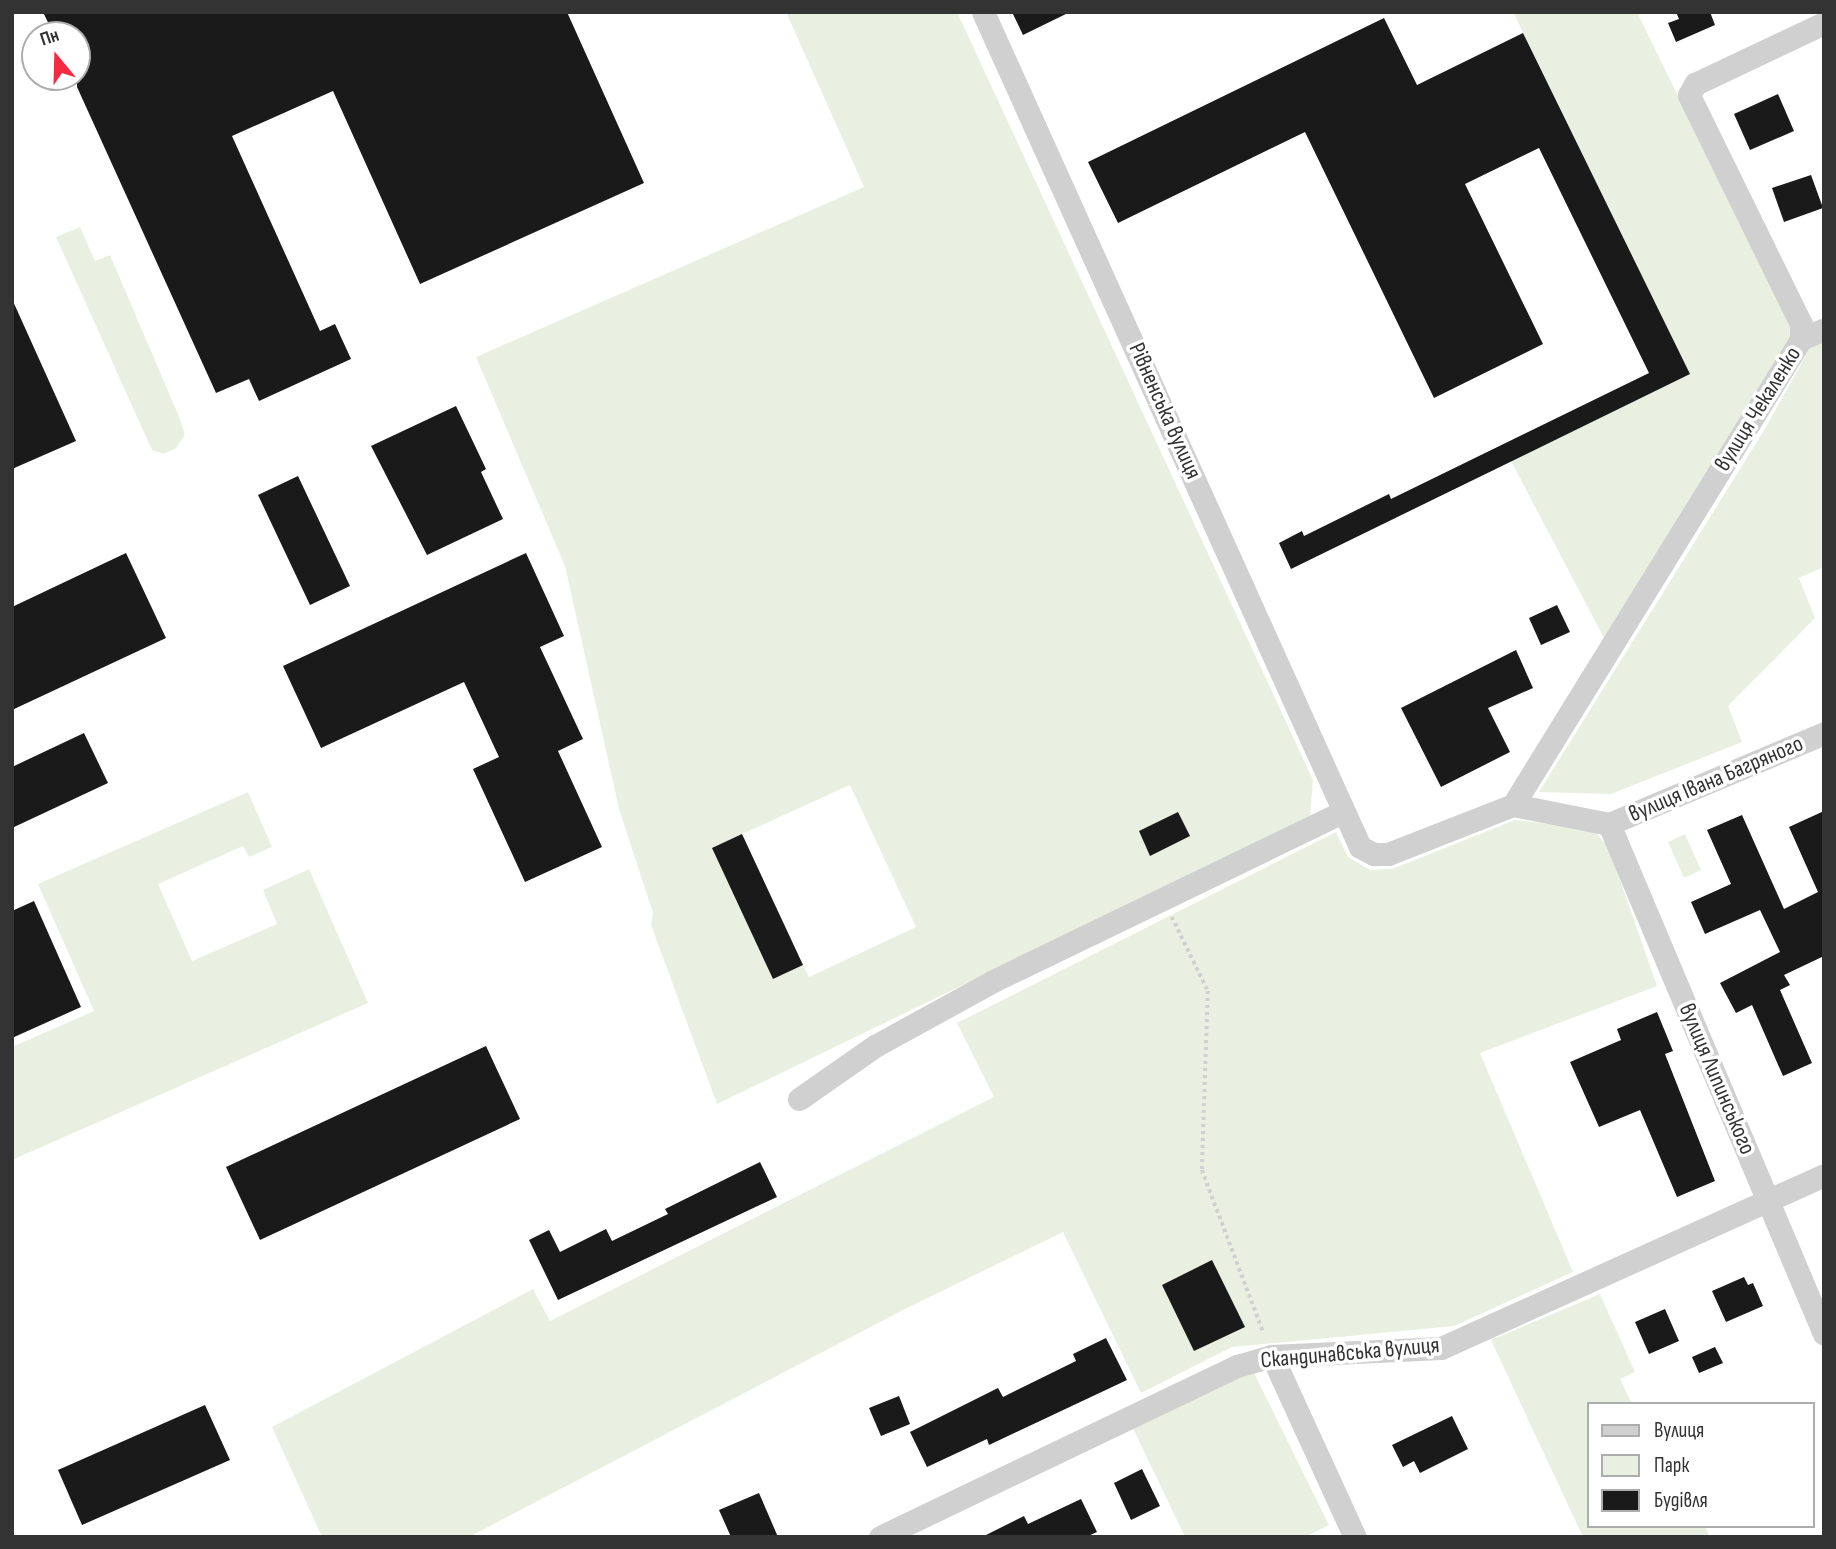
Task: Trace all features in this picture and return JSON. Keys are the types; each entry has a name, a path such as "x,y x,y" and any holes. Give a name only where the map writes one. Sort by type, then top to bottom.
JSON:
{"street":[{"name":"Рівненська вулиця","path":"984,12 1360,847 1374,855 1388,854 1513,805"},
{"name":"вулиця Чекаленко","path":"1513,805 1801,339 1801,324 1689,95 1695,84 1824,23"},
{"path":"1801,339 1824,329"},
{"name":"вулиця Івана Багряного","path":"1609,824 1824,733"},
{"path":"1513,805 1609,824"},
{"path":"799,1098 875,1046 993,981 1343,811"},
{"name":"вулиця Липинського","path":"1609,824 1824,1334"},
{"name":"Скандинавська вулиця","path":"880,1537 1237,1366 1272,1356 1441,1348 1824,1175"},
{"path":"1272,1356 1355,1537"}],"path":[{"path":"1164,898 1208,991 1202,1170 1272,1356"}],"green space":[{"path":"786,12 957,12 1313,780 1310,817 717,1104 651,925 653,913 619,809 565,566 476,357 864,187","holes":["850,785 916,927 809,977 803,965 773,979 742,834"]},
{"path":"1513,12 1637,12 1790,326 1790,336 1604,638 1511,461 1690,374"},
{"path":"80,227 95,261 110,255 180,419 185,435 176,448 164,454 152,450 56,237"},
{"path":"1824,341 1824,567 1799,578 1815,618 1728,706 1742,742 1611,794 1539,792 1763,432 1810,348"},
{"path":"248,792 272,847 249,857 243,846 158,884 192,961 277,924 263,890 309,869 368,1003 12,1160 12,1047 94,1011 38,884"},
{"path":"1515,820 1593,829 1609,848 1657,986 1480,1053 1573,1272 1454,1326 1232,1347 1141,1393 1063,1232 905,1309 469,1537 322,1537 272,1427 533,1289 550,1321 994,1097 957,1023 1336,832 1348,857 1370,870 1392,869"},
{"path":"1685,834 1701,870 1684,878 1668,842"},
{"path":"1600,1294 1635,1372 1620,1379 1631,1402 1588,1402 1588,1528 1706,1528 1710,1537 1583,1537 1491,1340"},
{"path":"1240,1373 1254,1373 1329,1525 1305,1537 1185,1537 1131,1424"}],"building":[{"path":"43,12 567,12 644,183 420,284 333,91 232,136 320,331 335,324 351,359 259,401 249,379 216,393 79,91 91,91 91,21 47,21"},
{"path":"1012,12 1070,12 1023,35"},
{"path":"1676,12 1710,12 1715,25 1676,42 1668,23 1679,19"},
{"path":"1384,18 1417,85 1523,33 1690,374 1291,569 1279,543 1302,531 1304,536 1389,494 1391,499 1649,373 1539,148 1465,184 1543,344 1434,398 1305,132 1118,223 1088,162"},
{"path":"1778,94 1794,131 1750,150 1734,114"},
{"path":"1811,175 1823,208 1784,222 1772,188"},
{"path":"12,299 76,441 12,469"},
{"path":"456,406 486,469 481,472 503,519 427,555 371,446"},
{"path":"298,476 350,586 310,605 258,495"},
{"path":"126,553 166,638 12,710 12,607"},
{"path":"526,553 564,636 540,647 583,739 558,751 602,847 525,882 473,769 499,757 464,682 321,748 283,666"},
{"path":"1557,605 1570,632 1541,645 1529,618"},
{"path":"1516,650 1533,688 1488,708 1510,752 1441,787 1401,708"},
{"path":"84,733 108,783 12,828 12,767"},
{"path":"1824,811 1824,956 1784,975 1790,985 1780,990 1812,1063 1783,1076 1752,1005 1736,1013 1720,983 1780,952 1760,910 1705,934 1691,902 1731,884 1707,830 1742,815 1784,909 1818,892 1789,827"},
{"path":"1178,812 1190,836 1150,856 1139,831"},
{"path":"742,834 803,965 773,979 712,848"},
{"path":"34,901 81,1007 12,1038 12,911"},
{"path":"1657,1012 1673,1051 1665,1054 1715,1181 1677,1197 1640,1110 1599,1127 1570,1062 1621,1040 1617,1029"},
{"path":"486,1046 520,1119 260,1240 226,1167"},
{"path":"760,1162 777,1197 558,1300 529,1240 549,1230 560,1252 606,1229 612,1241 668,1214 665,1209"},
{"path":"1212,1260 1245,1327 1194,1351 1162,1285"},
{"path":"1744,1277 1748,1285 1753,1283 1763,1306 1726,1322 1712,1291"},
{"path":"1665,1309 1679,1341 1649,1354 1635,1322"},
{"path":"1106,1338 1127,1380 989,1445 987,1439 927,1467 910,1432 998,1388 1003,1397 1076,1361 1073,1354"},
{"path":"1715,1347 1723,1363 1699,1373 1692,1357"},
{"path":"899,1396 910,1424 881,1436 869,1408"},
{"path":"205,1405 230,1460 82,1525 58,1470"},
{"path":"1452,1416 1468,1449 1420,1473 1414,1461 1403,1467 1392,1445"},
{"path":"1142,1469 1160,1506 1131,1520 1114,1483"},
{"path":"759,1493 778,1537 731,1537 719,1510"},
{"path":"1081,1499 1097,1532 1086,1537 982,1537 1024,1516 1028,1524"}]}
